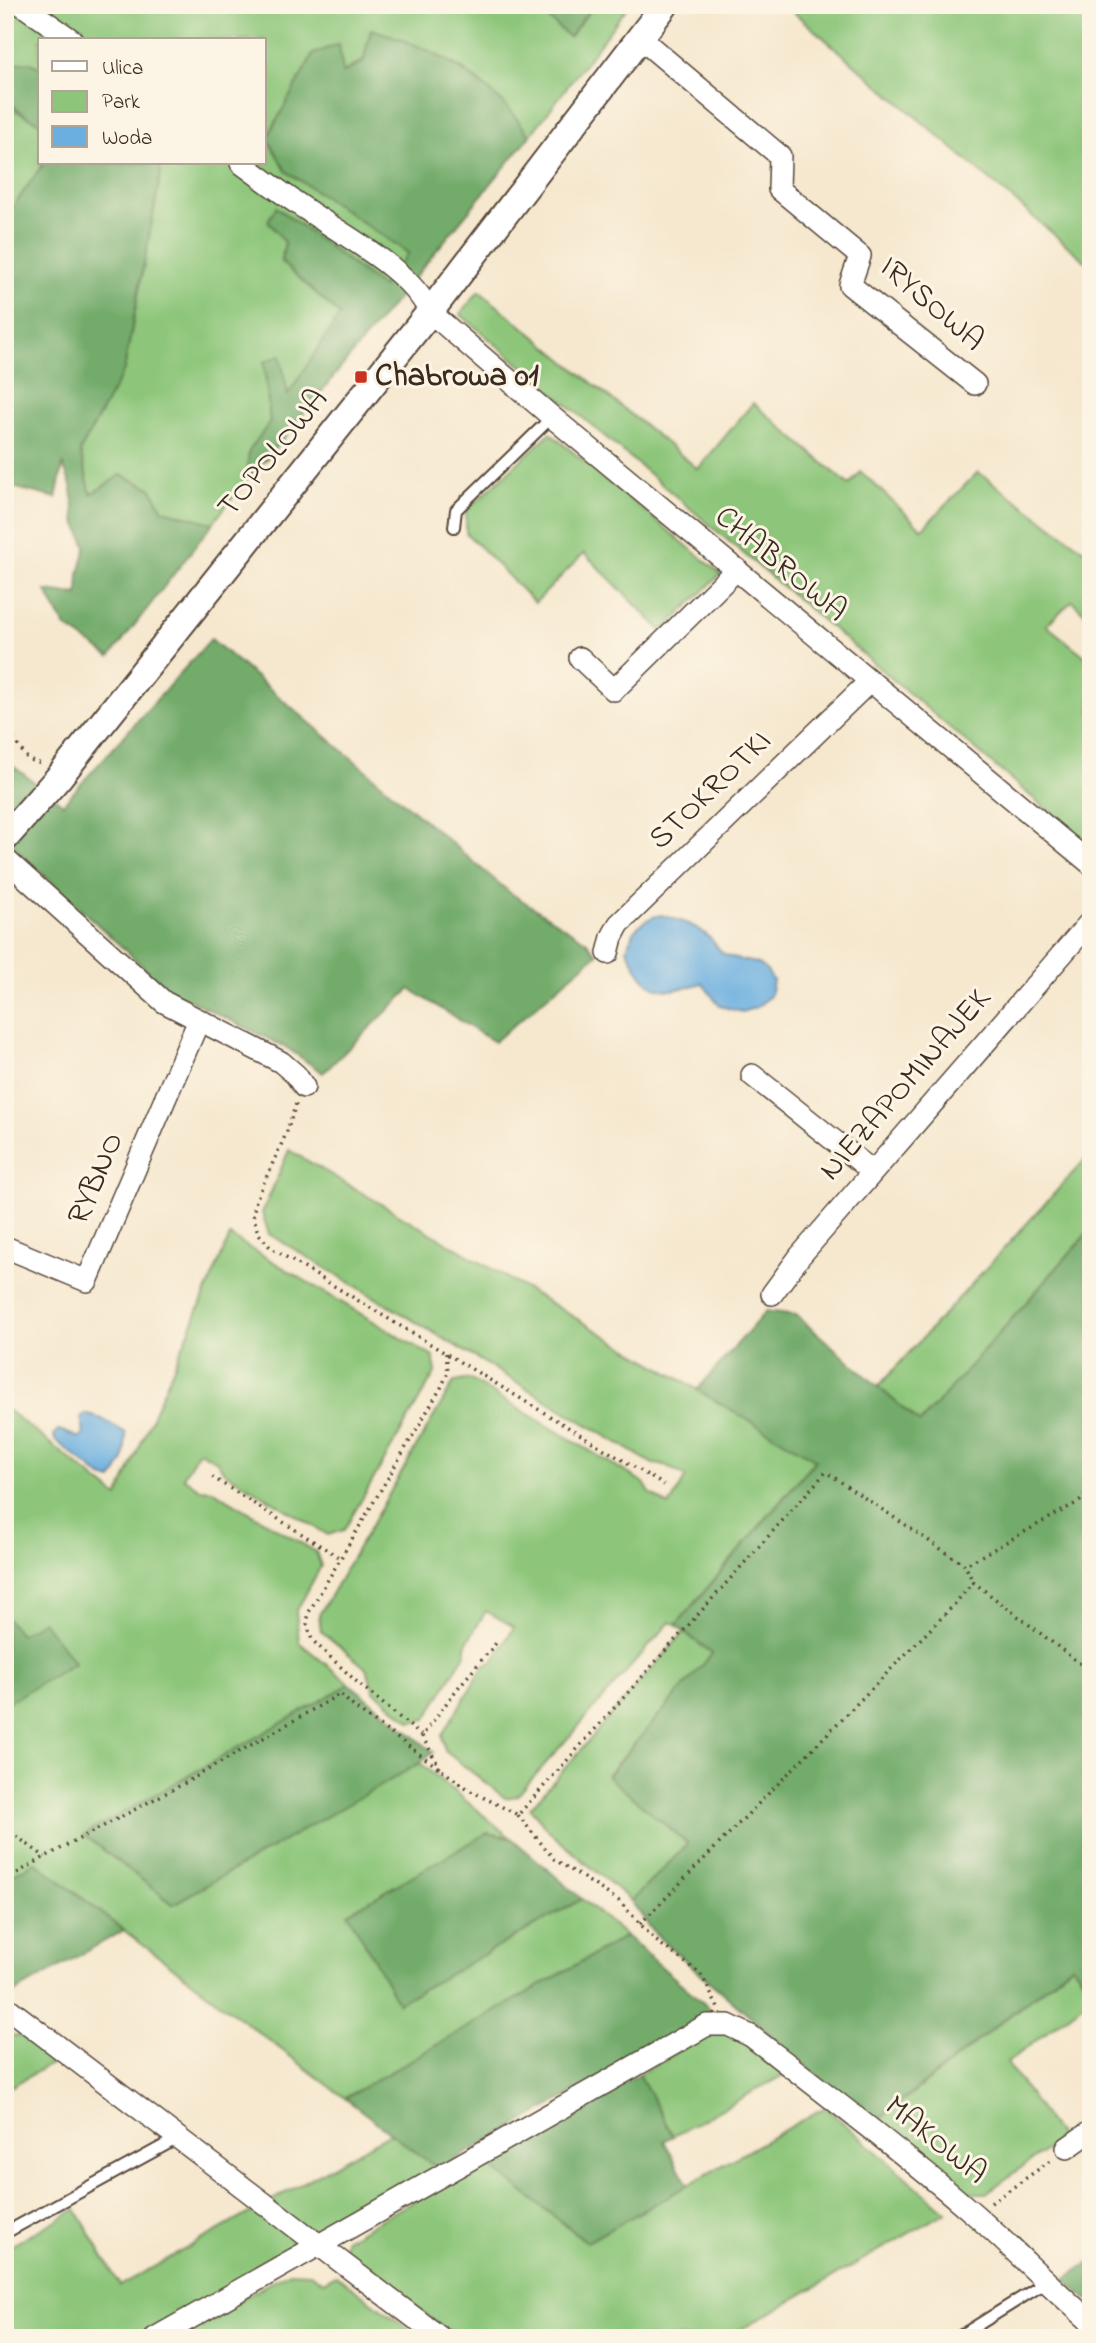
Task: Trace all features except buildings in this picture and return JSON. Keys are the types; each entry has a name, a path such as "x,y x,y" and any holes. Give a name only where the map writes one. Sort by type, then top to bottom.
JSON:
{"street":[{"path":"22,5 69,38"},
{"name":"TOPOLOWA","path":"5,838 60,776 430,312 665,5"},
{"name":"IRYSOWA","path":"640,38 780,156 779,189 860,256 850,285 975,384"},
{"name":"CHABROWA","path":"242,164 379,258 422,295 430,312 552,417 1091,864"},
{"path":"580,658 614,690 737,569"},
{"name":"STOKROTKI","path":"608,953 619,924 870,681"},
{"path":"5,859 164,1002 281,1062 296,1075 304,1087"},
{"name":"NIEZAPOMINAJEK","path":"772,1294 800,1256 872,1171 1091,921"},
{"name":"RYBNO","path":"5,1247 87,1282 199,1020"},
{"path":"752,1074 872,1171"},
{"path":"5,2006 441,2338"},
{"path":"155,2338 707,2025 728,2025"},
{"name":"MAKOWA","path":"728,2025 751,2036 888,2142 975,2215 1045,2283 1091,2322"},
{"path":"1067,2148 1091,2132"}],"lane":[{"path":"454,527 456,510 552,417"},
{"path":"5,2233 178,2138"},
{"path":"957,2338 1045,2283"}],"path":[{"path":"5,728 29,759 48,766 60,776"},
{"path":"304,1087 256,1200 253,1214 258,1233 271,1248 664,1485"},
{"path":"441,1769 422,1736 358,1683 312,1640 307,1624 309,1612 442,1386 448,1372 446,1353"},
{"path":"518,1815 826,1472 965,1565 974,1582 1091,1672"},
{"path":"212,1477 340,1558"},
{"path":"965,1565 1080,1501 1091,1488"},
{"path":"640,1924 974,1582"},
{"path":"422,1736 497,1642"},
{"path":"5,1880 183,1784 340,1694 355,1708 471,1791 518,1815 554,1858 619,1901 655,1940 701,1975 728,2025"},
{"path":"5,1828 45,1857"},
{"path":"998,2199 1067,2148"}],"green space":[{"path":"5,5 549,5 550,19 569,37 594,5 629,5 530,136 503,103 462,68 400,38 342,73 286,171 409,253 382,287 277,208 285,243 281,262 341,315 287,396 280,356 264,362 270,422 249,451 246,480 213,523 162,510 151,488 91,494 80,451 124,370 161,172 158,164 266,164 266,38 38,38 38,67 31,63 5,63"},
{"path":"549,5 594,5 569,37 549,19"},
{"path":"785,5 1091,5 1091,266"},
{"path":"371,29 407,41 441,57 473,77 502,102 530,136 268,457 246,480 249,451 270,422 264,362 280,355 288,395 340,315 281,262 285,243 268,221 276,207 382,287 408,253 286,171 267,138 313,54 339,44 343,73 363,62"},
{"path":"5,63 31,63 38,67 38,122 14,106 9,100"},
{"path":"5,94 16,111 38,122 38,164 43,164 5,218"},
{"path":"43,164 158,164 161,172 124,370 80,451 91,494 121,475 151,488 163,510 213,523 110,657 65,626 46,591 78,595 79,574 86,547 75,519 72,488 63,465 56,498 5,485 5,218"},
{"path":"479,291 698,469 753,403 849,485 861,472 922,529 978,472 1091,555 1091,619 1072,601 1046,625 1091,661 1091,847 460,314"},
{"path":"550,433 721,574 662,631 584,553 535,603 466,533 466,511"},
{"path":"211,639 509,892 586,941 597,954 494,1042 410,989 323,1073 287,1048 167,989 5,839 5,760 63,804"},
{"path":"289,1150 816,1459 676,1625 670,1622 517,1796 505,1798 445,1751 442,1735 484,1666 494,1660 514,1627 486,1611 467,1642 465,1654 426,1719 411,1722 374,1691 367,1669 321,1631 319,1615 454,1382 469,1379 644,1483 650,1493 669,1506 686,1477 665,1465 653,1464 269,1234 262,1213"},
{"path":"1091,1153 1091,1229 920,1423 877,1388"},
{"path":"1091,1229 1091,1989 1072,1965 873,2124 655,1934 631,1901 688,1844 607,1776 712,1654 676,1625 816,1460 697,1390 766,1311 796,1315 920,1423"},
{"path":"230,1236 433,1357 436,1371 344,1530 328,1535 224,1472 217,1461 199,1451 183,1477 200,1489 212,1490 316,1552 321,1566 296,1612 299,1642 350,1684 84,1835 173,1904 420,1763 510,1837 487,1833 398,2003 582,1899 626,1936 345,2098 35,1863 5,1879 5,1704 74,1663 20,1635 5,1616 5,1408 118,1497"},
{"path":"5,1616 20,1635 43,1621 75,1663 5,1704"},
{"path":"684,1632 713,1654 607,1775 688,1844 631,1901 554,1836 530,1808"},
{"path":"350,1684 433,1752 420,1763 173,1904 84,1835"},
{"path":"487,1833 510,1837 582,1899 398,2003 348,1913"},
{"path":"35,1862 124,1930 5,1998 5,1879"},
{"path":"626,1936 715,2013 438,2169 345,2098"},
{"path":"1073,1965 1091,1989 1091,1998 1007,2063 1061,2139 986,2193 964,2193 879,2120"},
{"path":"716,2030 741,2035 785,2074 673,2136 639,2074"},
{"path":"22,2035 56,2061 5,2090 5,2036"},
{"path":"639,2074 673,2136 664,2141 688,2185 587,2242 484,2161"},
{"path":"825,2107 946,2212 726,2338 458,2338 343,2253 345,2240 484,2161 587,2242"},
{"path":"391,2133 438,2169 138,2338 14,2338 5,2331 5,2249 76,2209 120,2286"},
{"path":"1091,2261 1091,2302 1064,2279"},
{"path":"289,2272 310,2273 323,2282 336,2275 421,2338 172,2338"}],"water":[{"path":"661,915 699,930 724,954 763,967 773,981 770,996 757,1007 742,1012 720,1006 702,983 664,990 648,982 627,949 638,926"},
{"path":"85,1414 102,1419 126,1433 124,1460 112,1480 102,1477 55,1440 54,1435 59,1430 80,1438 84,1433 81,1417"}],"place":[{"name":"Chabrowa 01","path":"361,377"}]}
